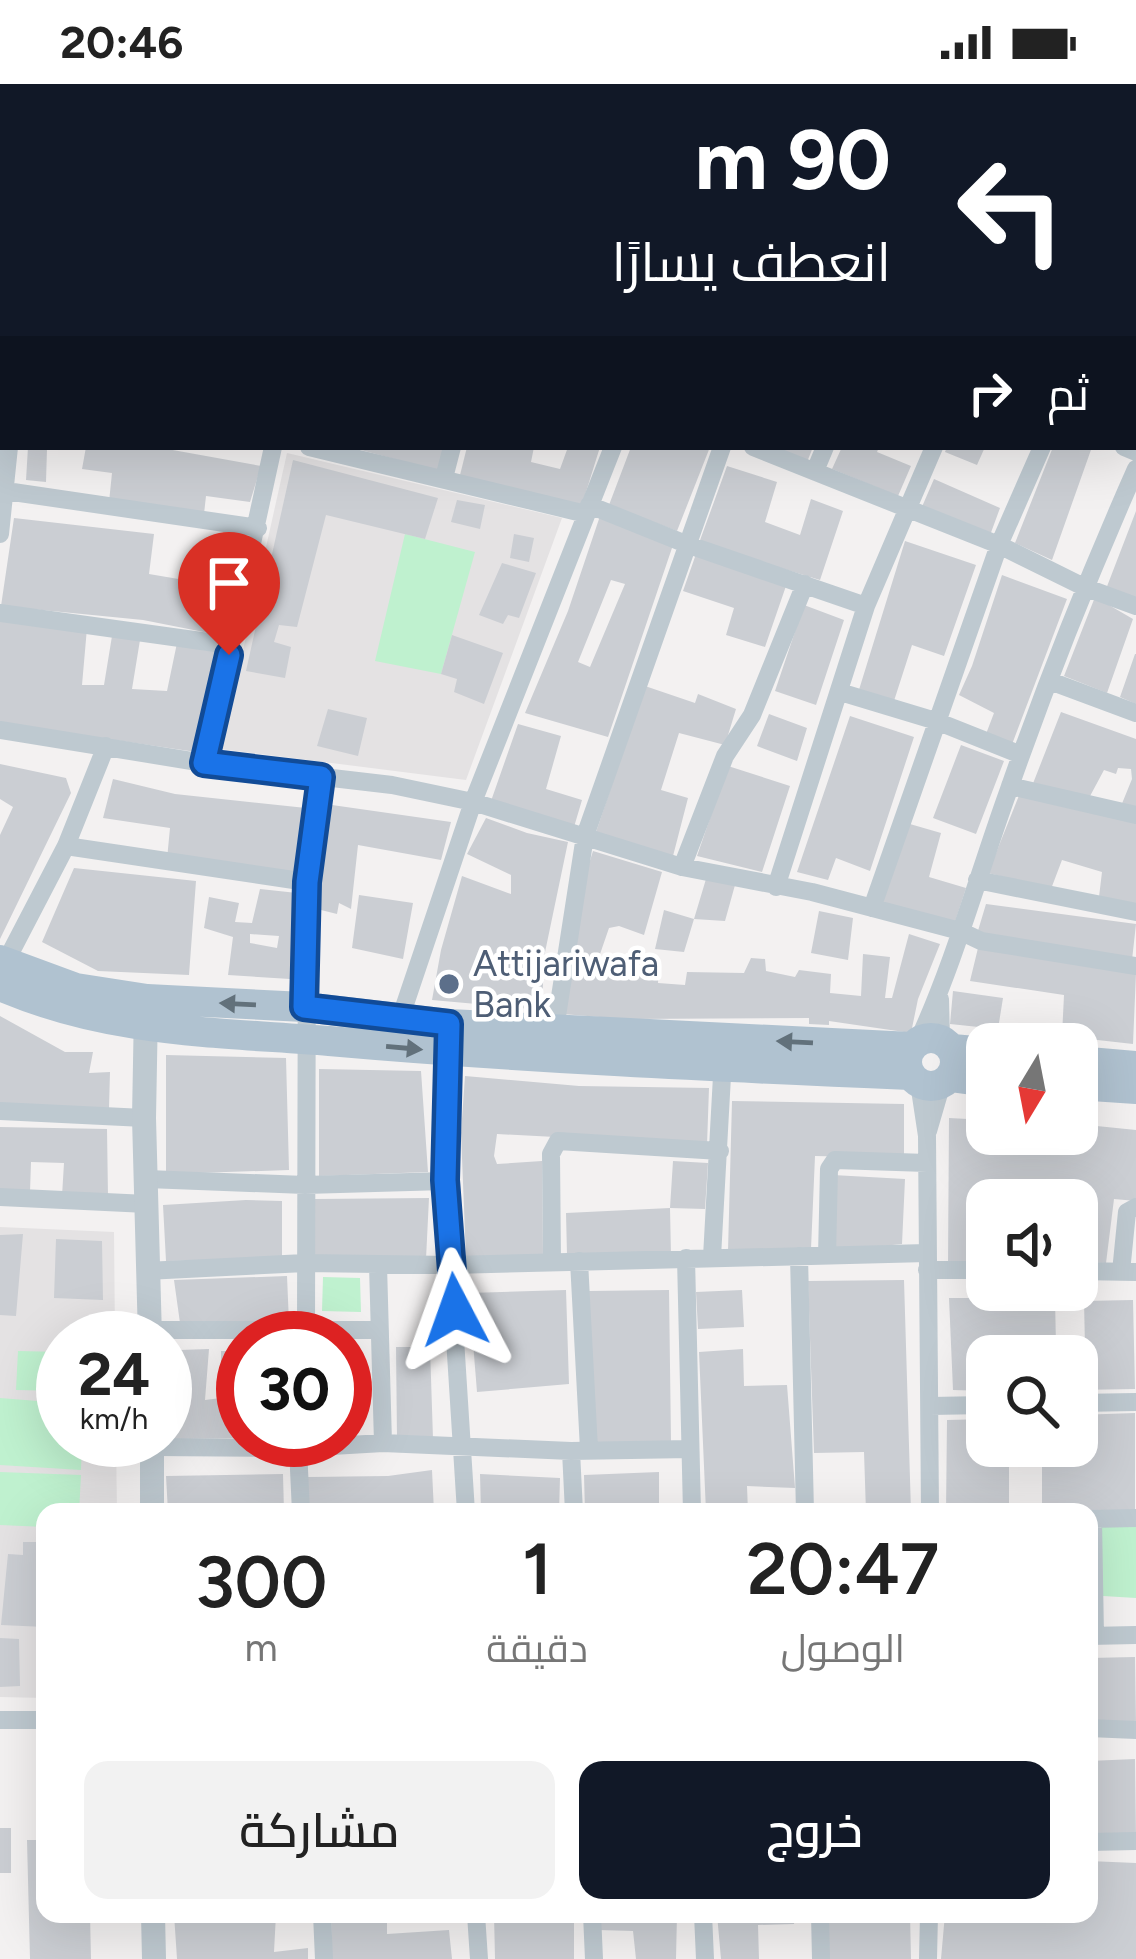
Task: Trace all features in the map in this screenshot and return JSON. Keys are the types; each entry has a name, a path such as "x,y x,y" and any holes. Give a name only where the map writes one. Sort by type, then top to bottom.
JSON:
{"main road":[{"path":"1,970 73,1014 304,1007 400,1019 449,1038 555,1030 724,1053"},
{"path":"146,1014 304,1039 449,1038 931,1062 966,1056"},
{"path":"931,1062 966,1074"},
{"path":"1098,1063 1135,1067"},
{"path":"1098,1078 1135,1067"}],"street":[{"path":"0,534 9,450"},
{"path":"204,763 272,450"},
{"path":"322,450 588,509 866,606"},
{"path":"444,478 451,450"},
{"path":"400,1019 473,802 612,450"},
{"path":"555,1030 585,836 721,450"},
{"path":"761,450 907,506 1136,606"},
{"path":"815,471 825,450"},
{"path":"776,886 866,606 933,450"},
{"path":"872,908 999,545 1041,450"},
{"path":"930,1503 927,1136 940,994 1084,586 1136,469"},
{"path":"6,491 258,528"},
{"path":"682,867 725,756 752,716 805,584"},
{"path":"0,613 230,645"},
{"path":"1050,681 1136,713"},
{"path":"841,692 936,721 1021,755"},
{"path":"0,730 204,763 392,785 473,802 682,867 872,908 981,941 1136,966"},
{"path":"1,970 66,846 106,746"},
{"path":"306,1311 307,882 321,777"},
{"path":"1010,786 1136,815"},
{"path":"66,846 307,882"},
{"path":"977,880 1136,912"},
{"path":"146,1014 143,1118 149,1311"},
{"path":"449,1038 445,1180 466,1503"},
{"path":"712,1257 724,1053"},
{"path":"0,1111 143,1118"},
{"path":"552,1262 551,1154 558,1141 720,1151"},
{"path":"827,1256 829,1168 835,1160 927,1163"},
{"path":"0,1197 445,1180"},
{"path":"1098,1271 1129,1272 1127,1212 1136,1207"},
{"path":"146,1271 305,1263 452,1265 799,1256 966,1267"},
{"path":"799,1256 805,1503"},
{"path":"686,1258 692,1503"},
{"path":"575,1503 580,1450 579,1261"},
{"path":"378,1265 382,1443"},
{"path":"372,1330 378,1330"},
{"path":"1098,1403 1136,1402"},
{"path":"930,1406 966,1405"},
{"path":"372,1444 690,1449"},
{"path":"152,1467 152,1503"},
{"path":"299,1467 301,1503"},
{"path":"1098,1519 1136,1518"},
{"path":"1098,1636 1136,1635"},
{"path":"0,1720 36,1720"},
{"path":"1098,1728 1136,1730"},
{"path":"1098,1842 1136,1841"},
{"path":"153,1923 154,1959"},
{"path":"322,1923 324,1959"},
{"path":"476,1923 478,1959"},
{"path":"592,1923 594,1959"},
{"path":"703,1923 705,1959"},
{"path":"820,1923 821,1959"},
{"path":"928,1959 929,1923"}],"shaded area":[{"path":"287,453 562,518 466,780 221,749"},
{"path":"0,1227 114,1232 115,1311 36,1311 36,1467 116,1467 117,1503 36,1503 36,1698 0,1697"}],"green space":[{"path":"405,534 475,552 441,674 375,661"},
{"path":"323,1277 360,1278 361,1311 322,1311"},
{"path":"18,1351 36,1351 36,1390 16,1390"},
{"path":"0,1398 36,1401 36,1467 81,1470 0,1465"},
{"path":"0,1472 81,1475 79,1503 36,1503 36,1527 0,1525"},
{"path":"1136,1526 1136,1598 1103,1596 1101,1527"}],"building":[{"path":"28,450 47,450 46,482 26,480"},
{"path":"85,450 173,450 261,466 250,502 206,496 204,514 109,502 112,473 82,469"},
{"path":"361,450 444,450 439,471"},
{"path":"466,450 533,450 531,462 560,469 567,450 599,450 581,508 460,475"},
{"path":"630,450 709,450 677,531 609,505"},
{"path":"777,450 812,450 807,462"},
{"path":"841,450 878,450 911,466 898,496 832,469"},
{"path":"946,450 984,450 977,465"},
{"path":"1052,450 1091,450 1052,560 1015,543"},
{"path":"293,460 438,498 425,539 326,515 297,627 279,625 274,642 291,647 285,678 246,671"},
{"path":"727,466 777,482 765,522 800,535 811,499 843,511 820,580 699,543"},
{"path":"934,479 1000,508 989,538 921,509"},
{"path":"457,500 485,505 480,529 451,522"},
{"path":"1136,511 1136,600 1106,589"},
{"path":"600,516 673,545 608,737 525,713 568,611","holes":["611,580 625,584 590,667 578,662"]},
{"path":"14,518 154,534 149,574 202,583 209,541 243,548 224,636 143,620 1,606"},
{"path":"514,534 534,538 529,562 510,558"},
{"path":"905,541 976,565 944,656 912,645 893,704 858,693"},
{"path":"696,554 786,586 765,647 726,635 734,608 683,591"},
{"path":"502,563 536,573 519,618 508,615 503,624 479,615"},
{"path":"1002,575 1067,599 1011,747 986,734 994,713 959,695"},
{"path":"1095,597 1133,619 1107,693 1064,676"},
{"path":"804,605 844,620 816,705 775,691"},
{"path":"0,617 87,628 82,685 104,685 112,636 140,640 132,689 167,691 177,643 216,651 196,752 0,723"},
{"path":"452,635 503,653 484,704 454,692 457,679 441,674"},
{"path":"1136,654 1136,704 1120,697"},
{"path":"645,686 695,703 698,694 736,709 725,745 679,733 661,790 688,798 673,856 596,832"},
{"path":"328,709 367,718 358,756 317,746"},
{"path":"1061,712 1136,739 1136,810 1121,806 1131,769 1118,768 1116,774 1104,770 1089,798 1032,786"},
{"path":"769,714 807,728 797,761 757,746"},
{"path":"850,716 914,737 870,871 836,858 828,880 797,872"},
{"path":"518,724 561,736 546,789 582,800 574,827 491,801"},
{"path":"961,745 1004,761 976,834 933,818"},
{"path":"0,764 66,778 71,793 0,939 0,835 13,807 0,799"},
{"path":"728,766 790,786 762,872 697,856"},
{"path":"113,779 175,794 306,808 297,877 167,859 170,828 103,818"},
{"path":"1020,793 1136,821 1136,905 1099,897 1102,872 1062,860 1051,889 988,873"},
{"path":"332,805 451,822 441,860 358,845 351,909 339,903 337,914 317,909"},
{"path":"486,818 568,842 544,957 542,1010 432,1000 462,876 511,894 511,875 467,854"},
{"path":"903,822 941,833 929,877 966,888 955,922 882,903"},
{"path":"593,851 662,872 644,935 619,926 609,928 599,957 659,964 658,983 685,985 687,972 744,973 751,958 765,959 766,971 795,977 799,970 831,974 830,993 861,996 863,954 890,957 885,998 892,998 909,934 940,944 918,999 911,1033 829,1021 829,1025 809,1024 809,1018 626,1019 562,1014 583,883"},
{"path":"74,868 196,881 189,975 98,971 42,942"},
{"path":"706,879 735,885 725,921 694,919"},
{"path":"260,889 297,893 290,979 228,975 233,937 204,928 209,897 239,903 235,922 252,923","holes":["250,934 279,936 277,948 250,943"]},
{"path":"359,895 413,903 403,959 352,948"},
{"path":"986,904 1136,924 1132,960 977,934"},
{"path":"664,910 694,919 684,952 655,949"},
{"path":"819,911 853,918 848,960 811,953"},
{"path":"978,948 1136,973 1133,1044 1098,1040 1098,1023 1063,1023 1064,995 970,981"},
{"path":"953,991 1003,998 999,1023 950,1024"},
{"path":"0,1016 65,1052 93,1052 89,1073 110,1072 109,1108 0,1104"},
{"path":"166,1055 286,1058 289,1170 166,1174"},
{"path":"319,1069 421,1071 428,1172 319,1176"},
{"path":"465,1076 579,1086 709,1088 707,1145 497,1134 497,1164 542,1161 543,1257 466,1258 461,1133"},
{"path":"732,1101 904,1104 904,1158 815,1156 811,1249 728,1251"},
{"path":"949,1118 966,1119 966,1155 1098,1155 1098,1126 1136,1130 1136,1201 1114,1199 1106,1263 1098,1263 1098,1179 966,1179 966,1263 948,1263"},
{"path":"0,1127 107,1129 108,1197 62,1196 64,1163 31,1162 30,1192 0,1192"},
{"path":"673,1161 708,1163 705,1209 670,1208"},
{"path":"833,1175 905,1179 902,1244 833,1251"},
{"path":"429,1198 426,1259 314,1258 315,1199"},
{"path":"282,1201 282,1259 166,1261 163,1205"},
{"path":"670,1208 671,1256 567,1255 566,1213"},
{"path":"23,1234 16,1316 0,1315 0,1235"},
{"path":"56,1239 102,1241 103,1300 54,1298"},
{"path":"287,1276 288,1311 216,1311 216,1323 192,1323 192,1311 178,1311 174,1280"},
{"path":"904,1280 911,1503 866,1503 864,1452 814,1453 808,1281"},
{"path":"566,1290 569,1384 477,1392 469,1293"},
{"path":"669,1290 671,1442 594,1442 589,1291"},
{"path":"742,1290 744,1327 698,1329 696,1292"},
{"path":"949,1298 966,1298 966,1311 1055,1311 1056,1335 966,1335 966,1390 953,1390"},
{"path":"1133,1300 1135,1389 1098,1390 1098,1335 1085,1335 1084,1311 1098,1311 1098,1301"},
{"path":"396,1347 430,1347 433,1439 397,1439"},
{"path":"209,1349 205,1400 216,1399 216,1438 192,1439 192,1350"},
{"path":"743,1349 744,1386 787,1385 795,1488 747,1486 748,1503 706,1503 699,1352"},
{"path":"1135,1413 1135,1514 1098,1513 1098,1503 1042,1503 1042,1467 1098,1467 1098,1414"},
{"path":"947,1420 966,1420 966,1467 1009,1467 1009,1503 946,1503"},
{"path":"432,1470 434,1503 308,1503 307,1477"},
{"path":"659,1472 659,1503 585,1503 584,1475"},
{"path":"283,1474 284,1503 168,1503 166,1476"},
{"path":"480,1474 560,1478 559,1503 481,1503"},
{"path":"23,1542 36,1542 36,1627 1,1625 8,1554 23,1555"},
{"path":"0,1638 19,1639 20,1686 0,1687"},
{"path":"1135,1657 1136,1724 1098,1722 1098,1658"},
{"path":"1135,1759 1136,1837 1098,1837 1098,1761"},
{"path":"0,1828 11,1828 11,1873 0,1873"},
{"path":"27,1840 36,1840 36,1923 90,1923 91,1959 30,1959"},
{"path":"1098,1861 1136,1863 1136,1959 941,1959 944,1923 1098,1923"},
{"path":"175,1923 276,1923 274,1952 308,1948 308,1959 177,1959"},
{"path":"331,1923 387,1923 387,1934 449,1930 452,1959 332,1959"},
{"path":"494,1923 574,1923 574,1959 495,1959"},
{"path":"598,1923 677,1923 676,1959 636,1959 633,1931 598,1930"},
{"path":"718,1923 794,1923 758,1925 759,1959 721,1959"},
{"path":"826,1923 910,1923 911,1959 827,1959"}],"place":[{"name":"Attijariwafa Bank","path":"449,984"}],"route":[{"path":"229,655 204,763 321,777 307,882 304,1007 449,1024 445,1180 455,1310"}]}
